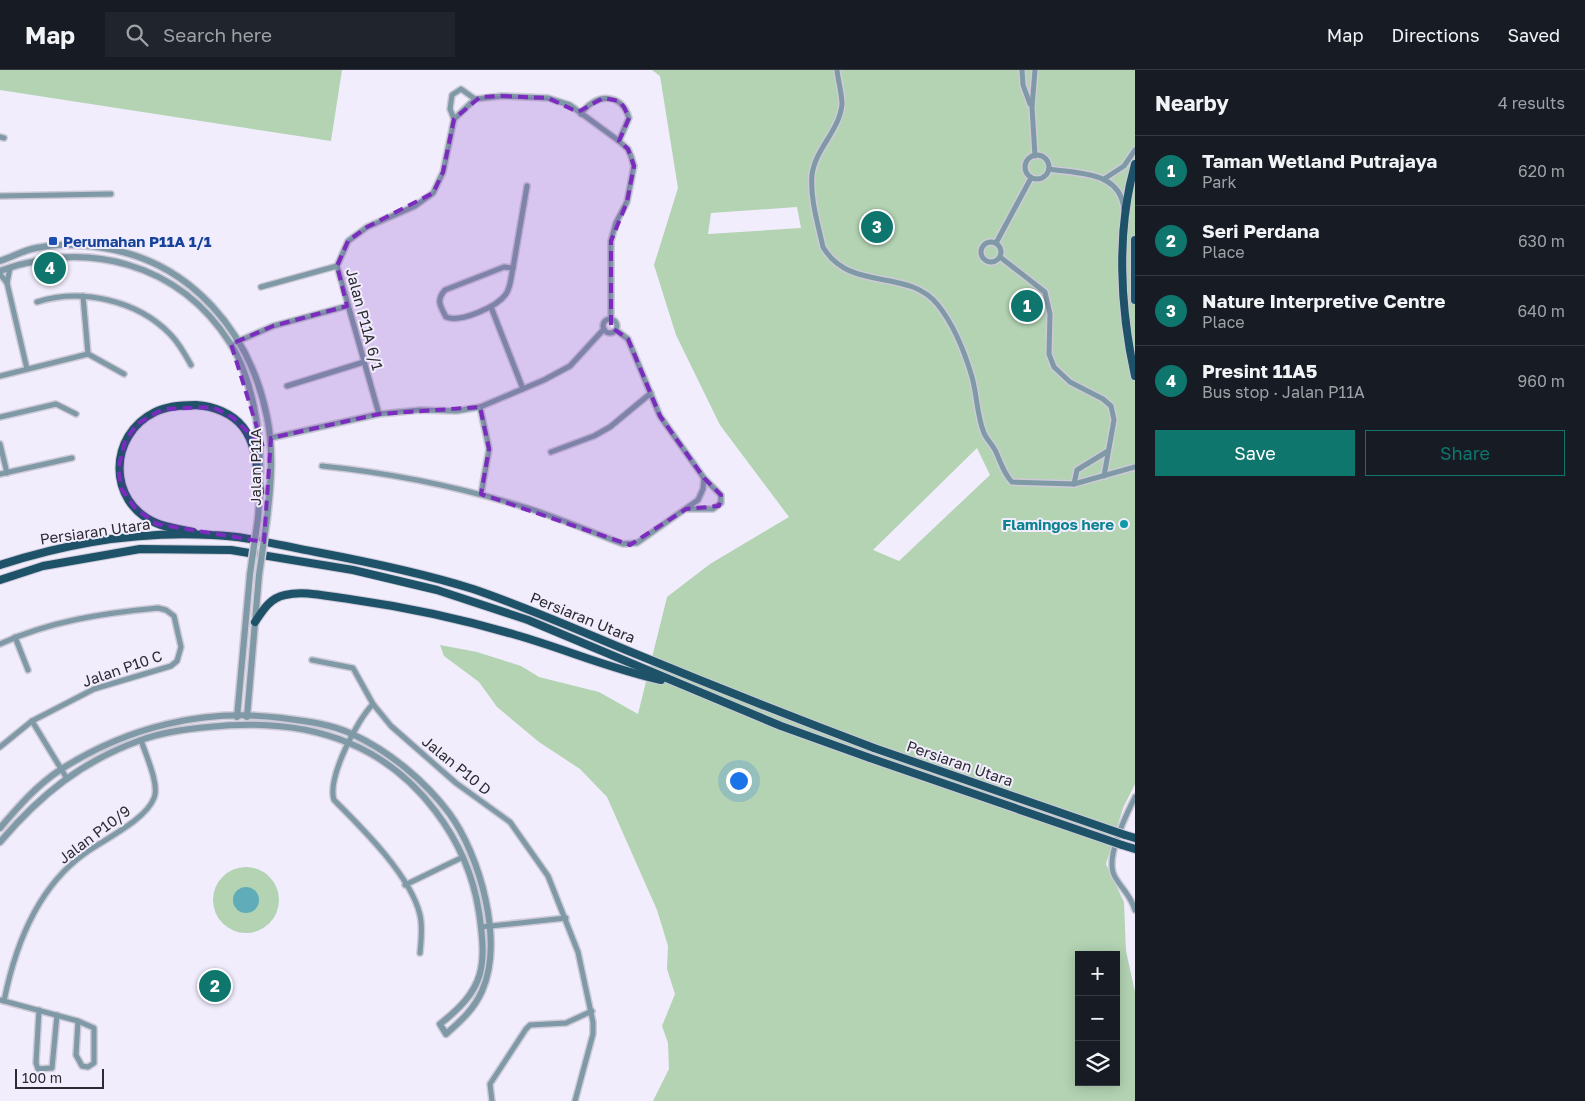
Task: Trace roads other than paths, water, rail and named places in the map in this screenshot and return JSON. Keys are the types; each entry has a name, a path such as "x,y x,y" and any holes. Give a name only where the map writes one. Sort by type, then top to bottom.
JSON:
{"main road":[{"path":"1135,164 1125,217 1123,279 1127,333 1135,376"},
{"path":"1135,240 1135,300"},
{"path":"210,534 156,524 144,517 127,499 119,478 119,460 125,441 137,424 154,412 175,406 200,406 223,412 243,427 250,440 255,455 260,492"},
{"name":"Persiaran Utara","path":"0,565 39,552 139,536 210,534 234,536 407,571 473,589 532,611 786,715 874,748 1135,838"},
{"name":"Persiaran Utara","path":"0,580 43,566 140,549 232,550 353,570 452,594 528,620 781,726 1135,849"},
{"path":"255,622 271,601 284,595 302,593 367,602 468,622 572,652 622,671 680,684"}],"street":[{"path":"837,70 842,105 835,125 816,159 812,174 812,196 823,247 831,258 849,272 908,285 928,295 936,302 958,342 972,376 983,431 995,449 1007,477 1012,482 1019,484 1074,484 1135,467"},
{"path":"1022,70 1023,85 1032,107"},
{"path":"1035,156 1032,107 1036,70"},
{"name":"Jalan P11A 6/1","path":"379,414 337,266 348,241 368,227 415,206 434,193 443,172 454,119 450,109 452,95 461,90 475,99"},
{"path":"454,119 475,99 502,96 548,98 570,105 628,149 634,166 627,202 616,223 611,241 611,319 618,325 612,333 604,329"},
{"path":"580,114 594,100 611,98 619,101 629,118 619,141"},
{"path":"1104,179 1124,166 1135,150"},
{"path":"1031,178 1025,165 1031,157 1035,156 1045,159 1049,169"},
{"path":"1049,169 1104,179 1117,188 1121,195 1125,217"},
{"path":"1031,178 1042,178 1049,169"},
{"path":"996,243 1031,178"},
{"path":"513,268 504,267 488,272 445,290 440,296 439,304 446,317 452,319 491,307 506,294 510,286 527,186"},
{"path":"0,196 111,194"},
{"path":"987,243 996,243 1001,249 1000,257 997,260 988,261 982,254 982,250 987,243"},
{"name":"Jalan P11A","path":"0,261 34,248 65,244 120,250 147,259 186,281 217,311 240,341 262,396 271,438 268,519 259,575 247,723"},
{"name":"Jalan P11A","path":"0,273 36,260 66,257 93,258 143,269 181,289 210,316 231,344 243,371 256,419 260,460 258,518 250,574 237,724"},
{"path":"1000,257 1045,292 1050,314 1049,354 1054,368 1070,382 1103,399 1111,406 1114,420 1104,476"},
{"path":"261,287 337,266"},
{"path":"7,283 10,268"},
{"path":"0,273 7,283 27,369"},
{"path":"37,302 55,296 83,296 118,303 144,315 168,332 179,344 192,365"},
{"path":"83,296 88,354"},
{"path":"231,344 273,326 347,306"},
{"path":"491,307 523,389"},
{"path":"271,438 379,414 420,410 457,410 480,406 523,389 570,366 604,329 606,320 611,319"},
{"path":"616,330 628,339 660,416 704,478 721,495 721,503 713,508 686,509"},
{"path":"0,376 88,354 124,374"},
{"path":"287,386 364,362"},
{"path":"551,452 594,436 610,426 651,393"},
{"path":"0,417 56,404 76,414"},
{"path":"480,406 489,449 481,494"},
{"path":"0,444 7,473"},
{"path":"1074,484 1078,470 1108,451"},
{"path":"0,474 72,458"},
{"path":"322,466 378,472 481,494 528,508 630,545 637,543 686,509 701,495 704,478"},
{"name":"Jalan P10 C","path":"0,644 15,637 94,614 158,608 166,610 174,616 181,647 180,655 171,666 94,689 32,721 0,747"},
{"path":"15,637 28,670"},
{"name":"Jalan P10 D","path":"312,660 353,668 373,704 391,726 456,783 510,822 548,876 578,952 592,1011 593,1034 575,1101"},
{"path":"373,704 367,710 353,734 334,778 331,791 334,800 379,844 405,885 420,916 420,953"},
{"path":"0,828 36,789 61,770 107,745 160,725 238,714 300,720 336,728 353,734 387,755 415,777 449,814 471,853 484,895 490,926 490,956 483,990 468,1014 446,1034 440,1024 469,999 480,976 483,957 476,896 463,857 442,819 410,783 382,761 350,743 315,732 247,723 184,729 141,740 66,777 21,818 0,842"},
{"path":"32,721 66,777"},
{"name":"Jalan P10/9","path":"2,1000 12,961 23,934 29,921 57,880 68,866 138,816 154,800 155,786 141,740"},
{"path":"1135,797 1111,863 1114,876 1131,897 1135,910"},
{"path":"405,885 463,857"},
{"path":"481,927 566,918"},
{"path":"2,1000 78,1021 91,1026 96,1031 94,1063 88,1067 82,1066 76,1055 78,1021"},
{"path":"39,1010 36,1063 38,1069 52,1068 57,1015"},
{"path":"492,1101 490,1084 526,1028 536,1024 566,1023 592,1011"}],"water":[{"path":"246,887 255,891 259,900 255,909 246,913 237,909 233,900 237,891"}],"place":[{"name":"Nature Interpretive Centre","path":"877,227"},
{"name":"Perumahan P11A 1/1","path":"53,241"},
{"name":"Presint 11A5","path":"50,268"},
{"name":"Taman Wetland Putrajaya","path":"1027,306"},
{"name":"Flamingos here","path":"1124,524"},
{"name":"Seri Perdana","path":"215,986"}]}
